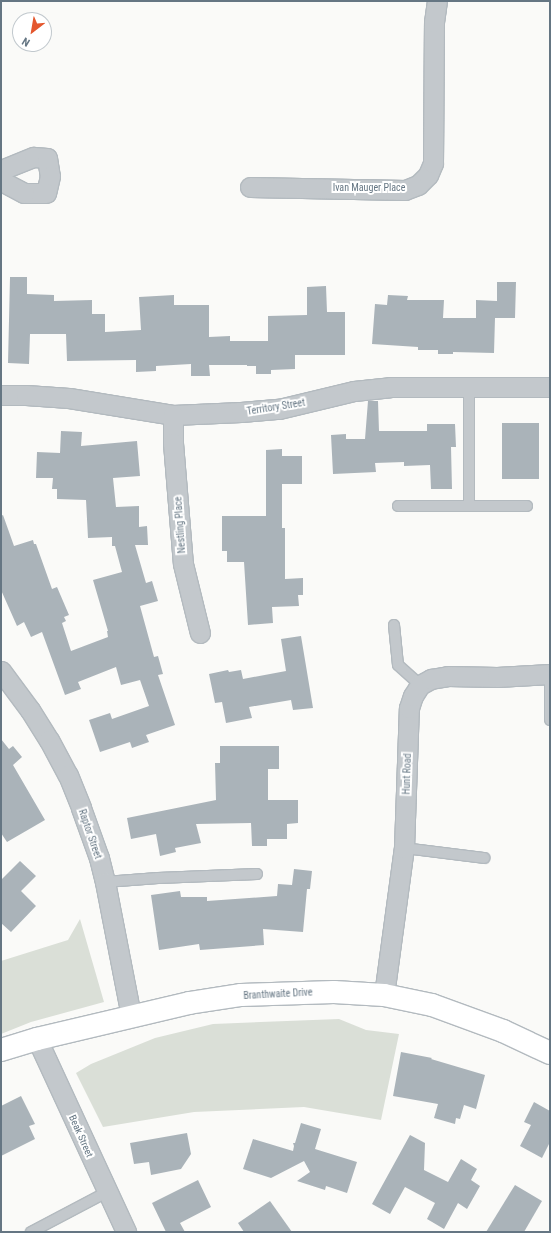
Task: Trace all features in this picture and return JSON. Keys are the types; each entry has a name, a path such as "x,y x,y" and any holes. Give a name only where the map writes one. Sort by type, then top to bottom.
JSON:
{"street":[{"name":"Ivan Mauger Place","path":"250,187 405,190 418,185 428,176 432,163 434,22 437,1"},
{"path":"1,170 34,157 47,158 50,176 46,193 24,193 1,181"},
{"name":"Territory Street","path":"1,395 69,398 173,415 279,409 354,391 390,387 550,387"},
{"name":"Nestling Place","path":"173,415 173,444 182,564 200,634"},
{"name":"Raptor Street","path":"1,671 30,710 68,776 88,827 105,882 131,1016"},
{"path":"420,685 431,679 448,676 497,677 550,674"},
{"name":"Hunt Road","path":"384,995 404,848 409,708 420,685"},
{"name":"Branthwaite Drive","path":"1,1050 37,1039 189,1002 241,995 309,992 384,995 432,1004 503,1032 550,1053"},
{"name":"Beak Street","path":"37,1039 126,1232"}],"lane":[{"path":"469,386 469,506"},
{"path":"398,506 527,506"},
{"path":"394,625 398,665 420,685"},
{"path":"550,674 550,720"},
{"path":"404,848 484,858"},
{"path":"105,882 158,878 257,874"},
{"path":"31,1232 107,1192"}],"shaded area":[{"path":"80,919 104,1002 31,1022 1,1034 1,961 68,940"},
{"path":"339,1019 366,1030 399,1034 381,1120 304,1107 194,1112 103,1127 76,1073 91,1064 155,1038 213,1024"}],"building":[{"path":"10,277 27,277 27,294 54,295 54,301 92,300 92,314 105,314 105,332 141,330 139,297 174,295 174,305 209,305 209,337 230,336 230,341 268,341 268,316 307,315 307,287 326,286 327,312 345,312 345,355 295,355 295,369 271,370 271,374 256,374 256,366 209,365 210,376 191,376 191,364 156,366 156,371 136,372 136,360 67,361 66,334 30,334 29,364 8,363"},
{"path":"497,282 516,282 515,318 495,318 494,353 453,352 453,354 438,354 438,350 418,350 418,347 372,344 375,304 387,305 388,295 408,296 407,300 444,300 443,318 476,318 476,300 497,301"},
{"path":"368,401 378,401 379,431 427,431 427,424 455,424 456,447 451,447 452,489 431,489 430,465 404,466 404,462 375,463 376,472 333,474 331,435 346,434 346,439 365,439"},
{"path":"502,423 539,423 539,479 502,479"},
{"path":"61,431 82,432 81,446 137,441 140,476 113,478 116,507 139,506 139,527 147,526 148,545 135,545 146,583 152,581 158,601 140,606 154,657 158,656 163,674 158,675 175,725 146,735 149,742 132,748 130,742 100,752 89,720 110,713 112,719 149,706 140,680 121,685 116,667 78,682 81,689 65,695 42,632 31,637 24,622 17,626 1,590 1,516 3,515 14,546 33,540 34,544 36,544 52,589 57,587 69,615 64,617 66,621 62,623 71,651 108,637 108,631 93,580 122,572 115,546 112,546 112,537 88,538 86,500 57,499 57,489 52,489 53,478 36,478 37,452 60,453"},
{"path":"282,449 282,456 302,456 302,484 282,484 282,528 285,528 285,579 303,578 303,595 298,595 299,606 272,607 273,623 248,625 244,562 227,562 227,551 222,551 222,516 266,516 266,450"},
{"path":"301,636 313,708 293,710 291,700 249,707 252,718 226,723 222,702 215,703 209,674 228,670 229,672 241,670 243,679 286,671 281,639"},
{"path":"1,739 9,749 13,746 22,757 13,765 45,820 7,842 1,833"},
{"path":"220,746 279,746 279,769 268,769 268,800 298,800 298,823 287,824 287,839 267,839 267,846 252,846 251,823 196,824 201,843 175,848 176,852 160,856 156,834 131,839 127,818 216,800 215,763 220,763"},
{"path":"20,861 36,876 21,891 36,906 11,932 1,923 1,880"},
{"path":"294,869 312,871 310,889 307,889 303,932 263,929 264,945 200,950 199,944 159,950 151,895 180,891 181,897 207,897 207,901 277,896 278,884 292,885"},
{"path":"401,1052 432,1058 431,1059 485,1075 476,1109 464,1105 460,1119 456,1118 455,1124 434,1118 438,1104 393,1096"},
{"path":"21,1096 35,1124 29,1126 35,1139 1,1156 1,1106"},
{"path":"534,1102 550,1111 550,1142 542,1158 520,1146 531,1125 524,1122"},
{"path":"301,1123 321,1129 315,1149 357,1162 347,1193 326,1186 325,1190 297,1181 310,1172 304,1161 271,1178 243,1169 253,1139 293,1151 293,1143 295,1143"},
{"path":"187,1133 191,1154 181,1169 151,1175 149,1162 134,1164 130,1143"},
{"path":"410,1135 425,1143 424,1170 448,1182 461,1159 477,1169 471,1180 480,1186 467,1209 458,1203 444,1229 427,1219 435,1203 405,1187 390,1214 372,1204"},
{"path":"198,1180 211,1207 180,1223 185,1232 166,1232 152,1203"},
{"path":"515,1185 542,1201 524,1232 486,1232"},
{"path":"270,1201 292,1232 244,1232 238,1223"}]}
